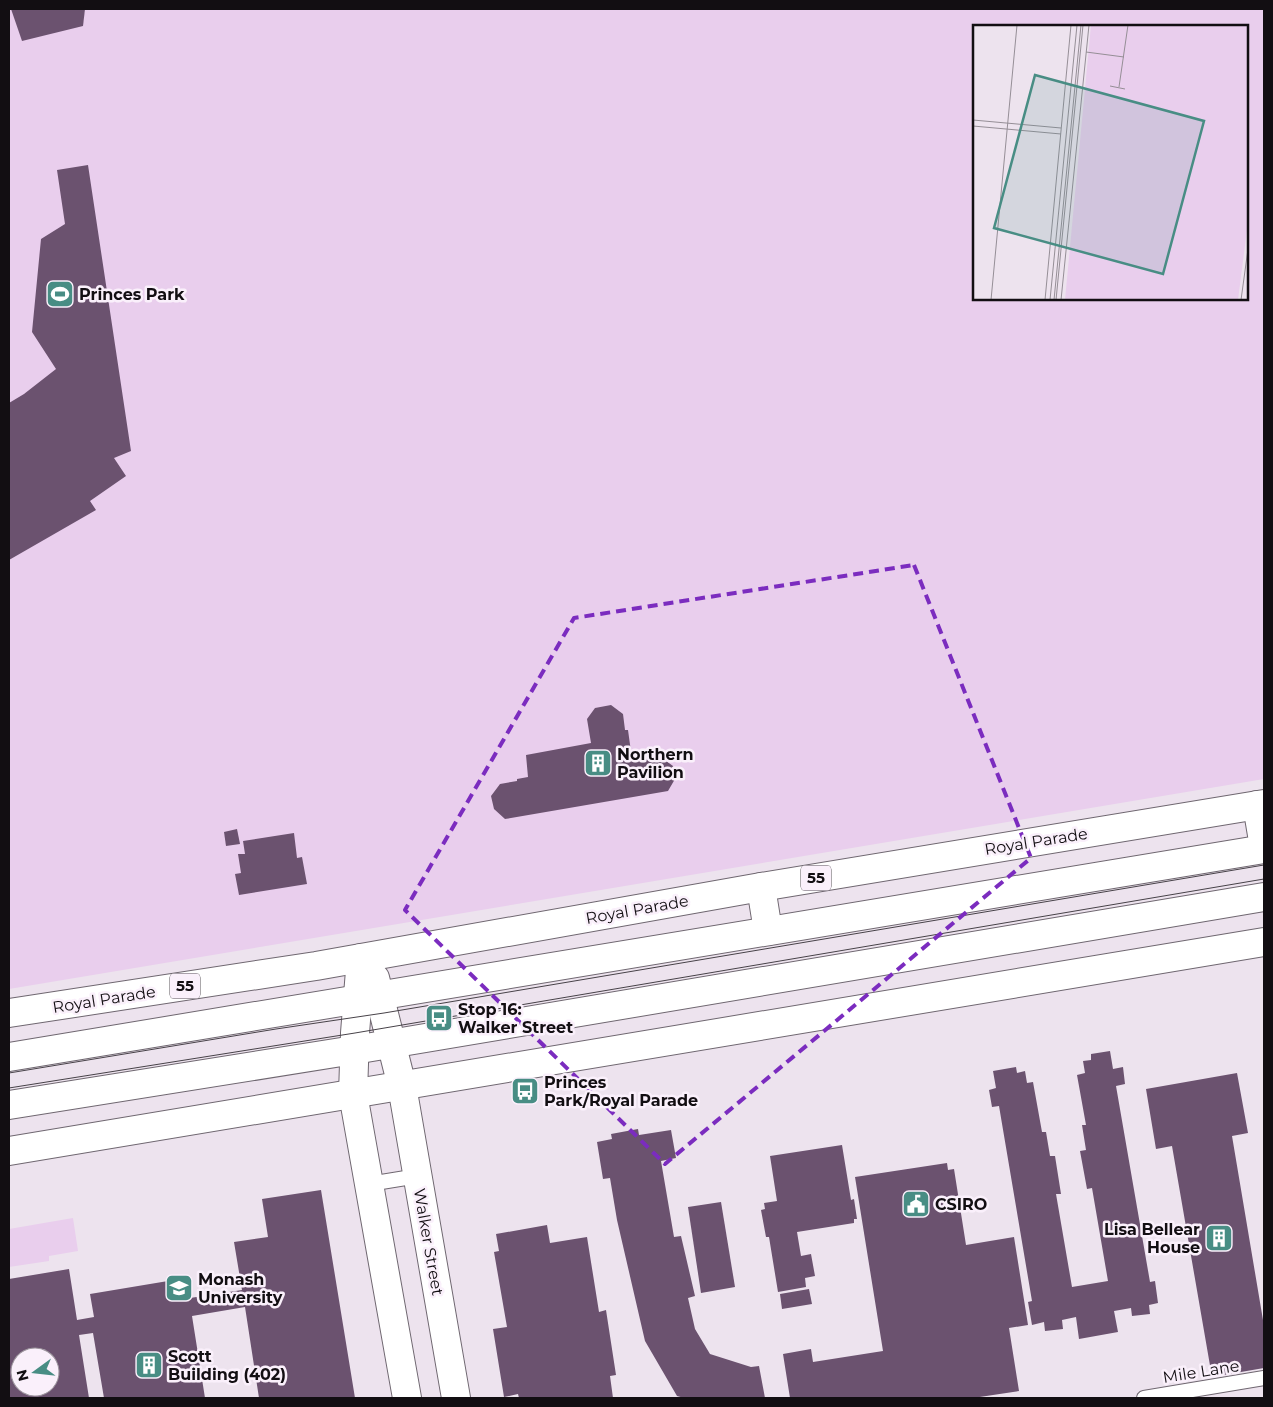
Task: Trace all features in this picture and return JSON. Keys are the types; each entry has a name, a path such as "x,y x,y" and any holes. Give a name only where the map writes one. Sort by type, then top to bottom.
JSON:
{"main road":[{"path":"9,1057 1264,848 1261,804"},
{"name":"Royal Parade","path":"9,1014 365,957 761,887 1261,804"},
{"path":"761,887 768,931"},
{"path":"9,1105 392,1044 1264,897"},
{"path":"9,1151 1264,942"},
{"name":"Walker Street","path":"365,957 368,997 392,1044 402,1086 456,1398"},
{"path":"368,997 354,1050 353,1094 407,1398"}],"lane":[{"path":"369,1184 418,1176"},
{"name":"Mile Lane","path":"1144,1398 1264,1378"}],"highlighted area":[{"path":"914,565 1031,858 665,1164 405,910 574,618"}],"shaded area":[{"name":"Princes Park","path":"9,9 1264,9 1264,779 9,989"},
{"path":"73,1218 78,1251 49,1256 49,1261 9,1267 9,1229"}],"building":[{"path":"11,9 85,9 83,26 22,41"},
{"path":"88,165 131,451 114,458 126,476 90,501 96,510 9,560 9,403 56,369 32,332 41,239 65,224 57,170"},
{"name":"Northern Pavilion","path":"611,705 623,714 625,730 628,730 632,759 641,757 643,760 662,758 673,766 675,779 668,791 505,819 494,809 491,796 500,784 528,777 526,755 591,743 587,719 595,708"},
{"path":"237,829 240,844 226,846 224,832"},
{"path":"294,833 297,858 302,857 307,884 239,895 235,874 241,873 238,854 245,854 243,841"},
{"path":"1110,1051 1113,1069 1123,1067 1125,1084 1116,1086 1150,1282 1155,1281 1158,1303 1149,1305 1150,1314 1132,1316 1131,1308 1114,1311 1118,1332 1079,1339 1076,1317 1062,1320 1063,1329 1045,1331 1044,1322 1032,1325 1028,1302 1032,1301 999,1106 992,1107 989,1090 996,1088 993,1071 1016,1067 1017,1073 1025,1071 1027,1083 1033,1082 1042,1132 1046,1132 1050,1156 1055,1156 1061,1194 1056,1194 1072,1287 1108,1281 1092,1188 1087,1189 1080,1151 1086,1150 1082,1125 1086,1125 1077,1075 1085,1073 1083,1061 1091,1060 1091,1054"},
{"name":"Lisa Bellear House","path":"1237,1073 1248,1133 1232,1136 1264,1326 1264,1368 1212,1377 1172,1146 1156,1149 1146,1089"},
{"path":"638,1129 639,1135 671,1130 676,1158 661,1161 674,1237 681,1236 695,1296 688,1298 695,1329 710,1354 751,1367 759,1366 765,1398 684,1398 677,1396 645,1341 617,1220 610,1178 603,1179 597,1142 612,1139 611,1134"},
{"path":"842,1145 851,1200 854,1199 857,1219 854,1219 854,1223 797,1232 801,1256 811,1254 815,1276 805,1278 806,1287 778,1292 769,1237 766,1237 761,1210 765,1209 764,1203 777,1201 770,1156"},
{"path":"947,1163 948,1170 954,1169 966,1245 1014,1237 1028,1325 1009,1328 1019,1391 973,1398 790,1398 783,1354 811,1349 813,1362 883,1351 855,1177"},
{"path":"321,1190 355,1398 259,1398 245,1307 192,1316 205,1398 104,1398 93,1333 79,1335 89,1398 9,1398 9,1279 69,1269 77,1320 94,1317 90,1294 186,1278 190,1298 242,1290 234,1242 268,1237 262,1199"},
{"path":"721,1202 735,1287 701,1293 688,1207"},
{"path":"547,1225 550,1243 587,1237 599,1312 606,1310 616,1375 610,1376 613,1398 519,1398 518,1394 504,1397 493,1329 507,1327 494,1252 499,1251 496,1234"},
{"path":"809,1289 812,1304 782,1309 780,1294"}],"tram line":[{"path":"9,1073 384,1013 1264,865"},
{"path":"9,1088 355,1033 1264,879"}],"place":[{"name":"Princes Park","path":"60,294"},
{"name":"Northern Pavilion","path":"598,763"},
{"name":"Stop 16: Walker Street","path":"439,1018"},
{"name":"Princes Park/Royal Parade","path":"525,1091"},
{"name":"CSIRO","path":"916,1204"},
{"name":"Lisa Bellear House","path":"1219,1238"},
{"name":"Monash University","path":"179,1288"},
{"name":"Scott Building (402)","path":"149,1365"}]}
